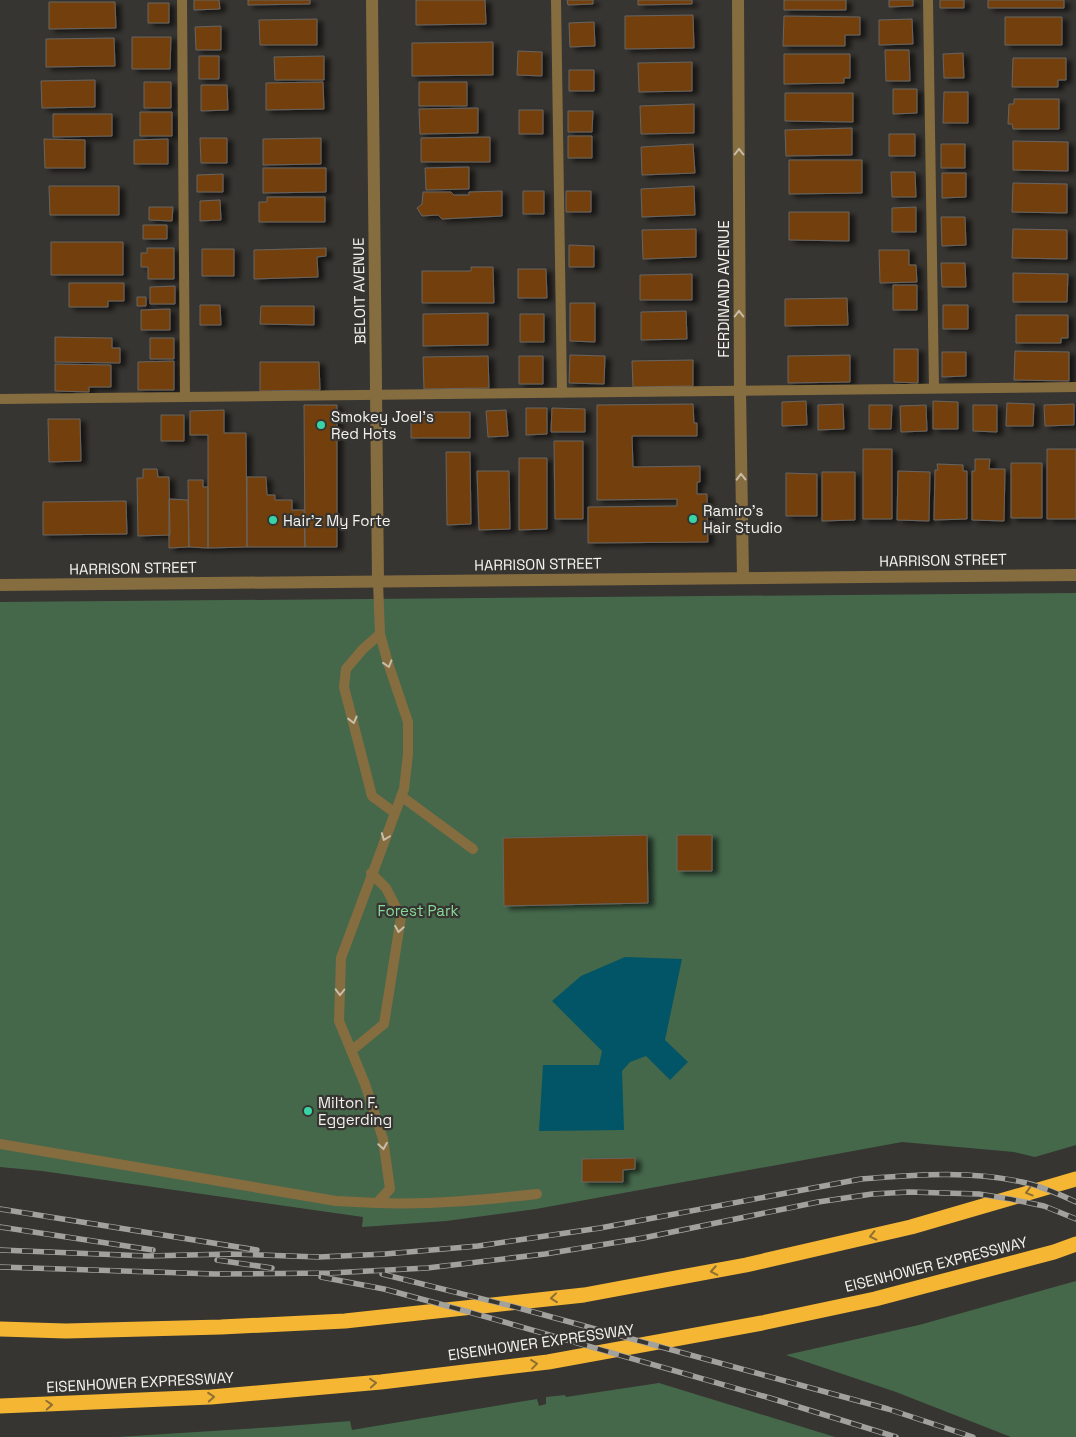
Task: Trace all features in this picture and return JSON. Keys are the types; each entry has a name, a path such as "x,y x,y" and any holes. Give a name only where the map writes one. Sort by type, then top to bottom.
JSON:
{"highway":[{"path":"0,1329 75,1331 345,1321 584,1295 746,1265 911,1227 1076,1179"},
{"name":"EISENHOWER EXPRESSWAY","path":"0,1406 212,1397 381,1382 548,1362 762,1324 875,1299 1054,1252 1076,1244"}],"street":[{"name":"BELOIT AVENUE","path":"372,0 378,582"},
{"name":"FERDINAND AVENUE","path":"738,0 742,578"},
{"name":"HARRISON STREET","path":"0,585 1076,575"}],"lane":[{"path":"182,0 185,397"},
{"path":"556,0 562,392"},
{"path":"928,0 934,388"},
{"path":"0,399 1076,387"},
{"path":"377,1203 390,1189 383,1139 365,1084 339,1021 340,958 404,789 408,754 408,722 380,634 378,582"},
{"path":"380,634 363,649 346,669 344,687 372,796 395,813"},
{"path":"401,796 473,849"},
{"path":"351,1051 384,1024 401,917 386,888 371,873"},
{"path":"0,1144 336,1201 414,1204 468,1202 537,1194"}],"green space":[{"name":"Forest Park","path":"1076,593 1076,1145 1035,1157 1014,1152 902,1142 536,1209 446,1221 362,1227 363,1217 42,1171 0,1167 0,602"},
{"path":"1076,1281 1076,1437 1011,1437 896,1392 786,1355 919,1325"},
{"path":"659,1383 835,1437 117,1437 350,1421 352,1430 537,1399 539,1406 546,1404 546,1397 565,1395 566,1397"}],"water":[{"path":"625,957 682,959 665,1040 688,1062 670,1080 646,1056 630,1062 622,1071 624,1130 539,1131 543,1065 599,1065 602,1051 552,1001 581,976"}],"building":[{"path":"194,0 219,0 220,9 194,10"},
{"path":"248,0 310,0 310,4 248,5"},
{"path":"416,0 485,0 486,24 416,25"},
{"path":"567,0 593,0 593,4 568,5"},
{"path":"638,0 692,0 692,4 638,5"},
{"path":"784,0 846,0 846,10 784,10"},
{"path":"889,0 913,0 913,6 889,7"},
{"path":"940,0 964,0 964,8 940,8"},
{"path":"988,0 1064,0 1064,8 988,8"},
{"path":"49,2 115,2 116,28 49,29"},
{"path":"148,3 169,3 169,23 148,23"},
{"path":"693,15 694,48 625,49 625,16"},
{"path":"784,16 860,17 860,35 845,35 845,46 783,46"},
{"path":"1005,17 1062,17 1062,45 1005,45"},
{"path":"317,19 317,45 260,45 259,20"},
{"path":"912,19 913,44 879,45 879,20"},
{"path":"594,22 595,46 570,47 569,23"},
{"path":"221,26 221,50 196,50 195,27"},
{"path":"132,37 171,37 170,69 132,69"},
{"path":"114,38 115,66 46,67 46,39"},
{"path":"493,42 493,75 412,76 412,43"},
{"path":"885,50 909,50 910,81 886,81"},
{"path":"518,51 542,52 542,76 517,75"},
{"path":"963,53 964,78 944,78 943,54"},
{"path":"784,54 850,54 850,78 844,78 844,83 784,84"},
{"path":"199,56 219,56 219,79 199,79"},
{"path":"324,56 324,80 275,80 274,57"},
{"path":"1013,58 1066,58 1066,80 1058,80 1058,87 1012,87"},
{"path":"692,62 692,91 639,92 638,63"},
{"path":"569,70 594,70 594,91 569,91"},
{"path":"95,80 95,107 42,108 41,81"},
{"path":"144,82 171,82 171,108 144,108"},
{"path":"323,82 324,109 266,110 266,83"},
{"path":"419,82 467,82 467,106 419,106"},
{"path":"201,85 227,85 228,110 201,111"},
{"path":"893,89 917,89 917,113 893,114"},
{"path":"944,92 968,92 968,123 943,123"},
{"path":"785,93 853,93 853,122 785,121"},
{"path":"1014,99 1059,99 1059,129 1013,129 1012,124 1008,124 1009,104 1014,104"},
{"path":"694,104 694,133 641,134 640,106"},
{"path":"478,108 478,133 420,134 419,109"},
{"path":"519,110 543,110 543,134 519,134"},
{"path":"568,111 593,111 592,132 568,132"},
{"path":"140,112 172,112 172,136 140,136"},
{"path":"53,114 112,114 112,136 53,137"},
{"path":"852,128 852,155 786,156 785,130"},
{"path":"889,134 915,134 915,156 889,156"},
{"path":"568,136 592,136 592,158 568,158"},
{"path":"490,137 490,162 421,162 421,138"},
{"path":"200,138 227,138 227,163 201,163"},
{"path":"321,138 321,164 263,165 263,139"},
{"path":"44,139 85,140 85,168 45,168"},
{"path":"168,139 168,164 134,164 134,140"},
{"path":"1013,141 1068,142 1068,171 1013,170"},
{"path":"693,144 695,173 642,175 641,147"},
{"path":"941,144 965,144 965,168 941,168"},
{"path":"789,160 862,160 862,193 789,194"},
{"path":"469,167 469,189 426,190 425,168"},
{"path":"263,168 326,168 326,192 263,193"},
{"path":"891,172 915,172 916,197 892,197"},
{"path":"942,173 966,173 966,197 942,198"},
{"path":"223,174 223,192 197,192 197,175"},
{"path":"1013,183 1067,184 1067,213 1012,212"},
{"path":"49,186 119,186 119,215 50,215"},
{"path":"694,186 695,215 642,217 641,189"},
{"path":"502,191 502,216 442,219 438,215 422,216 417,208 422,204 423,192 451,192 454,195 469,195 469,192"},
{"path":"523,191 544,191 544,214 523,214"},
{"path":"566,191 591,191 591,212 566,212"},
{"path":"267,197 325,197 325,222 259,222 259,202 267,202"},
{"path":"220,200 221,220 200,221 200,201"},
{"path":"149,207 173,207 172,221 149,220"},
{"path":"916,207 916,232 892,232 892,208"},
{"path":"789,212 849,212 849,241 789,240"},
{"path":"941,217 965,217 966,245 942,246"},
{"path":"143,225 167,225 167,239 143,239"},
{"path":"696,229 696,257 643,259 642,230"},
{"path":"1013,229 1067,230 1067,259 1012,258"},
{"path":"51,242 123,242 123,275 51,275"},
{"path":"569,245 594,246 594,267 569,267"},
{"path":"147,248 174,248 174,279 148,279 148,267 141,267 141,253 147,253"},
{"path":"326,248 326,256 317,257 318,277 254,279 254,250"},
{"path":"202,249 234,249 234,276 202,276"},
{"path":"879,250 909,250 909,265 916,265 917,282 880,283"},
{"path":"941,263 965,263 966,287 942,287"},
{"path":"471,267 493,267 494,303 422,303 422,271 471,271"},
{"path":"518,269 546,269 547,298 518,298"},
{"path":"1013,273 1068,274 1067,302 1013,302"},
{"path":"692,274 692,300 640,300 640,275"},
{"path":"69,283 124,283 124,301 108,301 108,307 69,307"},
{"path":"893,285 917,285 917,310 893,310"},
{"path":"175,286 175,304 150,304 150,287"},
{"path":"137,297 146,297 146,306 137,306"},
{"path":"847,298 848,325 785,326 785,299"},
{"path":"570,303 595,303 595,342 570,341"},
{"path":"200,305 220,305 221,325 200,325"},
{"path":"943,305 968,305 968,329 943,329"},
{"path":"261,306 314,306 314,325 260,324"},
{"path":"170,309 170,330 141,330 141,310"},
{"path":"686,311 687,339 641,340 641,312"},
{"path":"488,313 488,345 423,346 423,314"},
{"path":"520,314 544,314 544,342 520,342"},
{"path":"1016,315 1068,315 1068,338 1061,338 1061,343 1016,343"},
{"path":"55,337 112,338 112,348 120,348 120,363 55,362"},
{"path":"150,338 174,338 174,359 150,359"},
{"path":"894,349 918,349 918,383 894,382"},
{"path":"1015,351 1069,352 1069,381 1014,380"},
{"path":"942,352 966,352 966,376 942,377"},
{"path":"570,355 605,356 604,384 569,383"},
{"path":"850,355 850,382 788,383 788,356"},
{"path":"488,356 489,388 424,389 423,357"},
{"path":"519,356 543,356 543,384 519,384"},
{"path":"693,360 693,386 633,387 632,361"},
{"path":"174,361 174,390 138,390 138,362"},
{"path":"260,362 319,362 320,390 260,391"},
{"path":"55,364 111,365 111,387 89,387 89,392 55,391"},
{"path":"806,401 807,425 782,426 782,402"},
{"path":"933,401 958,402 958,429 933,429"},
{"path":"1007,403 1034,404 1033,426 1006,426"},
{"path":"693,404 694,423 697,423 697,436 632,436 633,467 700,466 700,482 697,482 697,494 707,494 708,542 588,543 588,507 677,506 677,499 597,500 597,405"},
{"path":"843,404 844,429 818,430 818,405"},
{"path":"1074,404 1074,425 1045,426 1044,405"},
{"path":"304,405 337,405 337,547 305,547"},
{"path":"869,405 892,405 891,429 869,429"},
{"path":"926,405 927,431 901,432 900,406"},
{"path":"973,405 997,405 997,432 973,431"},
{"path":"526,408 547,408 547,434 526,435"},
{"path":"552,408 585,409 585,432 551,432"},
{"path":"224,410 224,433 246,433 247,547 208,548 208,435 190,435 190,411"},
{"path":"506,410 508,436 488,437 486,411"},
{"path":"411,412 470,412 470,438 411,438"},
{"path":"161,415 184,415 184,441 161,441"},
{"path":"48,419 80,419 81,461 49,462"},
{"path":"554,441 583,441 583,519 555,519"},
{"path":"863,449 892,449 892,519 863,519"},
{"path":"1047,449 1076,449 1076,519 1047,519"},
{"path":"446,452 470,452 471,524 447,525"},
{"path":"519,458 547,458 547,529 519,530"},
{"path":"975,459 990,459 989,469 1005,469 1004,521 972,520 972,471 975,471"},
{"path":"1011,463 1042,463 1042,518 1011,518"},
{"path":"937,464 963,465 963,471 967,471 967,519 934,520 935,470 938,470"},
{"path":"143,469 157,469 158,477 169,477 170,535 138,536 137,478 143,478"},
{"path":"477,471 509,471 510,529 479,530"},
{"path":"898,471 930,472 929,521 897,520"},
{"path":"822,472 855,472 855,520 822,521"},
{"path":"786,473 817,474 817,516 786,516"},
{"path":"247,477 266,477 267,495 275,495 275,500 292,500 292,510 304,510 305,547 247,547"},
{"path":"188,480 203,480 203,487 208,487 208,548 189,547"},
{"path":"169,499 188,500 189,547 169,548"},
{"path":"126,501 127,534 43,535 43,502"},
{"path":"647,835 648,903 504,906 503,838"},
{"path":"677,835 712,835 712,871 677,871"},
{"path":"635,1158 635,1169 623,1170 623,1182 582,1182 582,1159"}],"railway":[{"path":"0,1250 147,1256 231,1254 319,1257 385,1254 478,1246 600,1228 861,1179 922,1175 1002,1178 1036,1186 1076,1202"},
{"path":"0,1267 215,1274 330,1273 427,1268 545,1254 643,1238 818,1202 872,1194 909,1192 979,1194 1010,1199 1044,1206 1076,1219"},
{"path":"0,1209 257,1250"},
{"path":"0,1227 153,1250"},
{"path":"217,1260 272,1268"},
{"path":"382,1274 515,1307 888,1409 973,1437"},
{"path":"321,1277 384,1289 462,1310 770,1398 896,1437"}],"place":[{"name":"Smokey Joel's Red Hots","path":"321,425"},
{"name":"Ramiro's Hair Studio","path":"693,519"},
{"name":"Hair'z My Forte","path":"273,520"},
{"name":"Milton F. Eggerding","path":"308,1111"}]}
